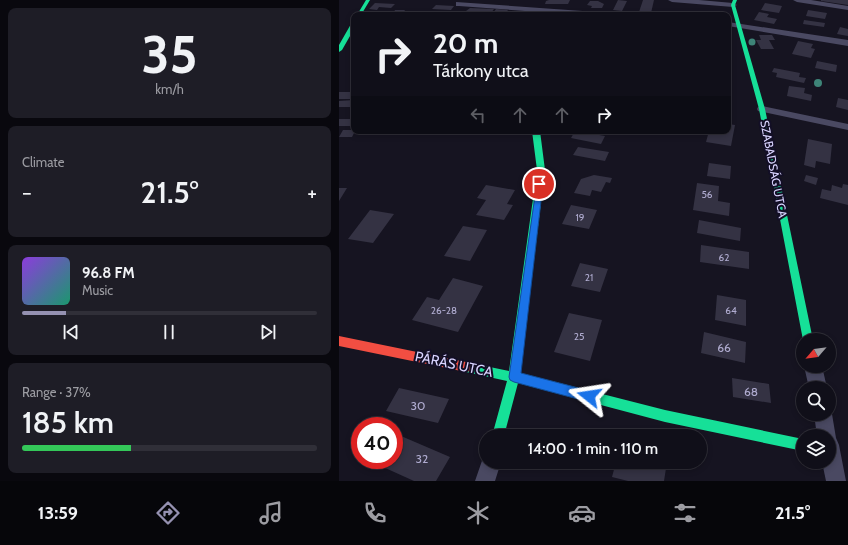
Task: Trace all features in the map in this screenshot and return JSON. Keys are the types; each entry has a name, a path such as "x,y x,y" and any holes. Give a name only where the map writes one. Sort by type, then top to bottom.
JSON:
{"street":[{"path":"361,12 368,0"},
{"path":"459,4 528,12 533,0"},
{"path":"672,0 734,2"},
{"path":"797,0 848,8"},
{"name":"SZABADSÁG UTCA","path":"734,2 738,25 762,109 807,333"},
{"path":"731,24 848,43"},
{"path":"339,50 351,29"},
{"path":"762,109 848,127"},
{"path":"500,429 514,377 541,170 536,134"},
{"name":"PÁRÁS UTCA","path":"339,341 514,377 665,416 796,444"},
{"path":"485,481 489,469"},
{"path":"834,469 836,481"}],"building":[{"path":"570,0 568,4 545,4 546,1"},
{"path":"618,0 627,1 622,11 613,10"},
{"path":"643,0 654,0 651,12 639,12"},
{"path":"848,0 848,5 821,1"},
{"path":"590,1 598,1 604,4 602,8 591,8 592,6 587,5"},
{"path":"375,3 395,4 391,8 379,7 377,10 369,9"},
{"path":"765,3 782,6 779,13 761,10"},
{"path":"436,5 454,6 451,10 432,9"},
{"path":"470,8 494,9 492,12 466,11"},
{"path":"496,9 508,10 506,12 494,12"},
{"path":"395,10 405,10 404,12 394,12"},
{"path":"808,10 827,13 825,19 806,16"},
{"path":"759,12 769,14 767,17 777,19 774,24 754,20"},
{"path":"804,20 825,23 824,27 803,24"},
{"path":"840,27 848,29 848,36 837,34"},
{"path":"759,35 772,35 775,40 769,40 774,49 761,49 756,40 761,40"},
{"path":"798,41 813,44 811,48 815,49 811,58 792,54"},
{"path":"817,61 837,65 836,72 815,68"},
{"path":"774,68 800,73 799,77 806,78 804,83 776,77 777,73 772,72"},
{"path":"789,86 805,88 804,93 812,95 811,101 787,96"},
{"path":"339,92 351,92 351,99 339,99"},
{"path":"838,98 848,100 848,110 836,107"},
{"path":"351,100 351,107 339,107 339,101"},
{"path":"339,119 351,119 351,126 339,126"},
{"path":"731,124 735,125 731,146 706,142 708,134 731,134"},
{"path":"343,130 351,130 351,134 354,134 352,137 339,137"},
{"path":"573,134 593,134 605,136 601,144 571,138"},
{"path":"808,139 832,144 830,164 816,161 815,168 804,165"},
{"path":"578,147 609,152 605,161 573,155"},
{"path":"709,163 731,166 730,179 707,176"},
{"path":"594,175 612,178 610,183 606,182 601,192 592,190 590,196 574,193 581,179"},
{"path":"806,175 818,178 816,185 804,181"},
{"path":"697,183 719,186 718,201 730,203 729,216 693,210"},
{"path":"843,184 848,185 848,205 820,198 822,189 831,191 832,185 842,188"},
{"path":"486,185 515,190 507,204 513,205 504,220 476,215 486,200 477,198"},
{"path":"339,188 347,188 339,201"},
{"path":"571,205 597,210 589,229 562,224"},
{"path":"370,210 394,214 373,243 348,239"},
{"path":"699,220 741,228 740,241 697,233"},
{"path":"463,226 487,230 470,261 444,256"},
{"path":"701,245 749,252 749,269 700,262"},
{"path":"580,263 608,269 600,292 571,286"},
{"path":"453,278 483,286 458,332 412,320 427,297 439,300"},
{"path":"717,295 746,300 746,326 715,320"},
{"path":"569,313 602,320 590,361 554,352"},
{"path":"704,332 746,342 745,363 701,353"},
{"path":"732,378 769,384 771,403 733,397"},
{"path":"399,388 449,399 438,423 386,411"},
{"path":"403,437 450,457 436,481 414,481 387,469 403,469"},
{"path":"614,469 666,469 664,481 628,481 612,477"}],"traffic: fast":[{"path":"361,12 368,0"},
{"path":"735,0 733,5 762,109 807,333"},
{"path":"339,50 351,29"},
{"path":"500,429 514,377 541,170 536,134"},
{"path":"466,367 514,377 665,416 796,444"}],"traffic: jam":[{"path":"339,341 466,367"}],"route":[{"path":"539,184 514,377 589,396"}]}
